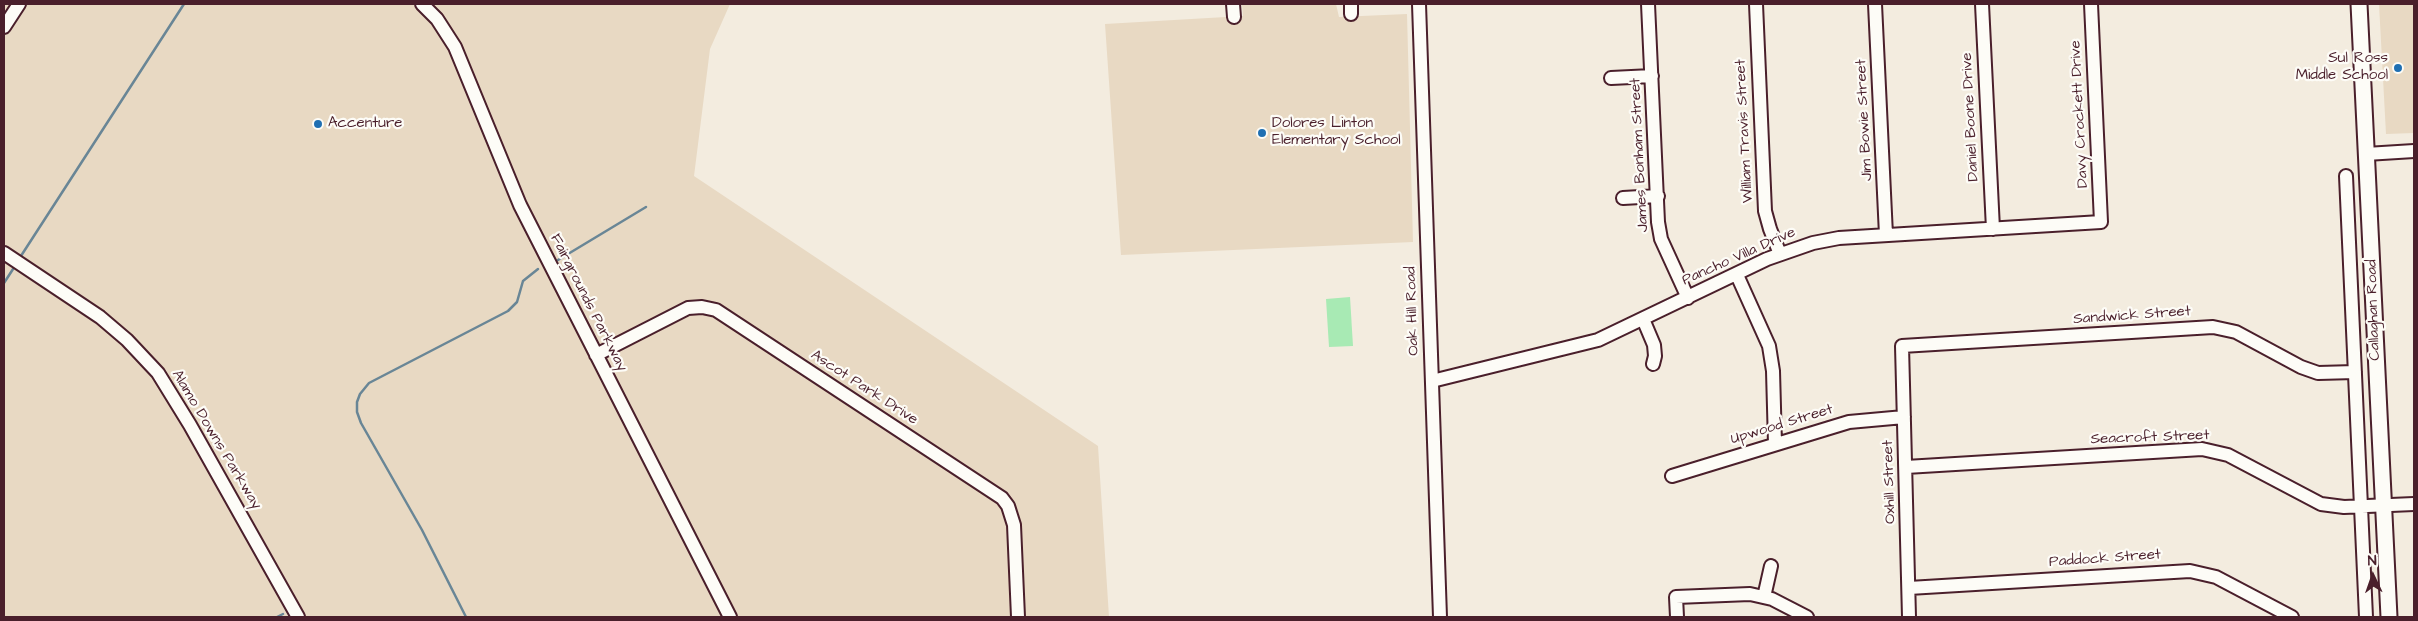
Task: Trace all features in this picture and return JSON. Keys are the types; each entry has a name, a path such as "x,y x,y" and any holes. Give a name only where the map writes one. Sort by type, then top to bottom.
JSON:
{"main road":[{"name":"Callaghan Road","path":"2359,4 2388,617"}],"street":[{"path":"4,26 18,4"},
{"name":"Fairgrounds Parkway","path":"422,4 437,19 455,47 520,205 730,617"},
{"path":"1233,4 1234,18"},
{"name":"Oak Hill Road","path":"1418,4 1440,617"},
{"name":"James Bonham Street","path":"1648,4 1661,239 1688,298"},
{"name":"William Travis Street","path":"1756,4 1766,211 1770,229 1780,254"},
{"name":"Jim Bowie Street","path":"1875,4 1886,235"},
{"name":"Daniel Boone Drive","path":"1982,4 1993,229"},
{"name":"Davy Crockett Drive","path":"2091,4 2101,222"},
{"path":"1611,78 1652,76"},
{"path":"2366,154 2414,151"},
{"name":"Callaghan Road","path":"2346,176 2366,617"},
{"path":"1623,198 1658,196"},
{"name":"Pancho Villa Drive","path":"1432,381 1589,343 1780,254 1813,243 1840,238 2101,222"},
{"name":"Alamo Downs Parkway","path":"7,255 112,326 158,373 190,425 298,617"},
{"path":"1737,275 1769,346 1773,371 1775,444"},
{"name":"Ascot Park Drive","path":"596,355 688,308 702,307 716,310 1002,498 1008,506 1014,525 1018,617"},
{"path":"1643,318 1654,345 1655,356 1653,364"},
{"name":"Sandwick Street","path":"1902,346 2213,327 2236,332 2310,370 2326,373 2355,372"},
{"name":"Oxhill Street","path":"1902,346 1909,617"},
{"name":"Upwood Street","path":"1672,476 1862,419 1904,417"},
{"name":"Seacroft Street","path":"1906,467 2202,449 2228,455 2321,504 2336,507 2414,504"},
{"path":"1764,596 1771,566"},
{"name":"Paddock Street","path":"1909,588 2190,571 2216,577 2292,617"},
{"path":"1676,617 1676,597 1750,594 1764,596 1807,617"}],"shaded area":[{"path":"4,4 730,4 710,49 694,176 1098,446 1109,617 4,617"},
{"name":"Dolores Linton Elementary School","path":"1242,4 1336,4 1339,17 1407,14 1413,242 1121,255 1105,24 1243,16"},
{"name":"Sul Ross Middle School","path":"2379,4 2414,4 2414,133 2386,134"}],"green space":[{"path":"1350,297 1353,346 1329,347 1326,299"}],"waterway":[{"path":"19,259 184,4"},
{"path":"558,260 646,207"},
{"path":"4,283 15,266"},
{"path":"466,617 422,530 361,423 357,412 357,402 360,394 369,383 508,311 517,302 523,281 538,269"},
{"path":"277,617 283,614"}],"place":[{"name":"Sul Ross Middle School","path":"2398,68"},
{"name":"Accenture","path":"318,124"},
{"name":"Dolores Linton Elementary School","path":"1262,133"}]}
